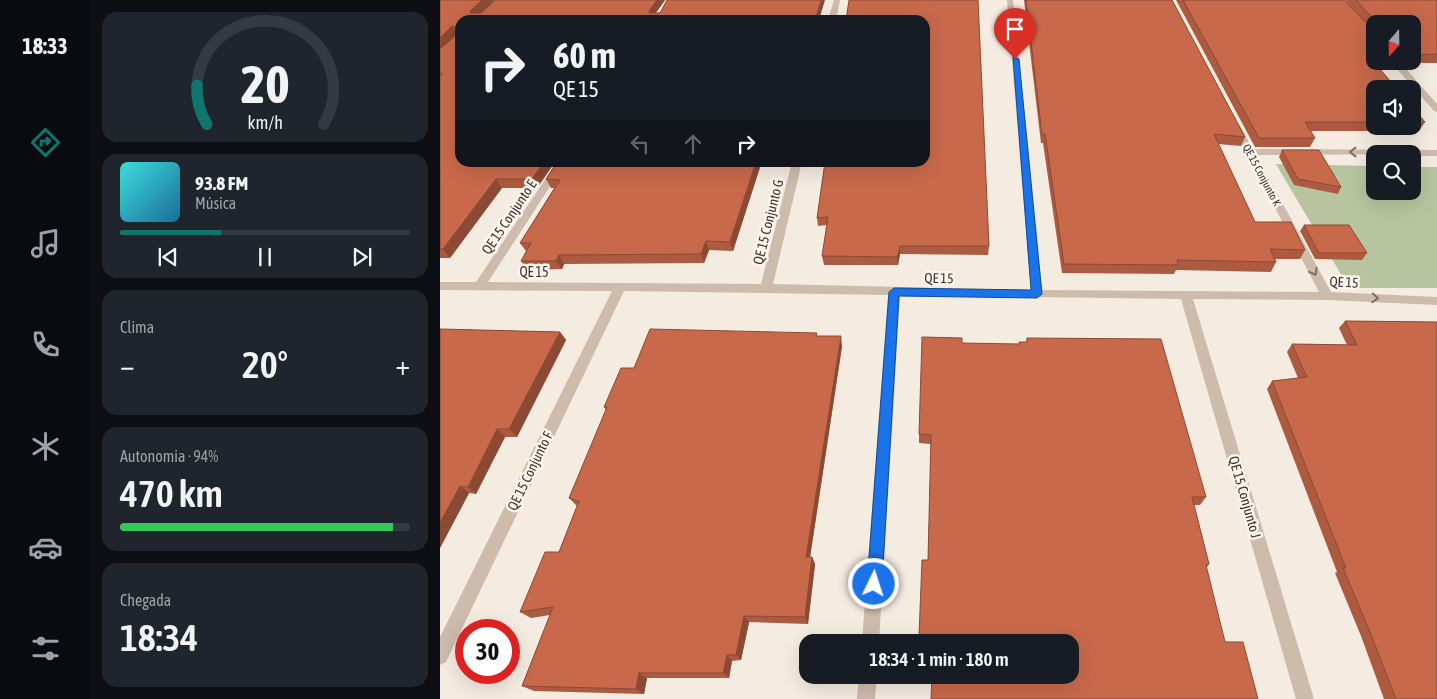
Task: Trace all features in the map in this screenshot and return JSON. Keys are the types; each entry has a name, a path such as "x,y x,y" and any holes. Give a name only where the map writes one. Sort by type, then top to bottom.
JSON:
{"street":[{"path":"833,15 837,0"},
{"path":"1010,0 1037,294"},
{"path":"1402,70 1437,109"},
{"name":"QE 15 Conjunto K","path":"1232,118 1327,296"},
{"path":"1250,152 1437,153"},
{"name":"QE 15 Conjunto E","path":"479,287 559,167"},
{"name":"QE 15 Conjunto G","path":"766,288 796,167"},
{"name":"QE 15","path":"440,286 766,288 894,292 1327,296 1437,302"},
{"name":"QE 15 Conjunto F","path":"440,656 620,287"},
{"path":"871,634 894,292"},
{"name":"QE 15 Conjunto J","path":"1186,295 1304,699"},
{"path":"866,699 867,684"}],"green space":[{"path":"1276,164 1366,166 1366,200 1421,200 1421,167 1437,167 1437,288 1349,288"}],"building":[{"path":"440,0 482,0 470,11 470,13 481,13 496,0 657,0 649,13 660,13 667,0 821,0 816,15 455,15 455,27 452,26 440,38"},
{"path":"849,0 978,0 989,246 900,246 897,257 822,256 828,217 817,218 824,167 930,167 930,15 847,15"},
{"path":"1026,0 1172,0 1245,137 1214,134 1255,222 1291,222 1305,250 1270,249 1276,262 1177,260 1178,265 1064,264 1045,134 1042,134"},
{"path":"1183,0 1344,0 1366,23 1366,70 1381,70 1389,80 1366,80 1366,122 1305,122 1315,138 1259,138"},
{"path":"1356,0 1437,0 1437,54 1421,55 1421,15 1370,15"},
{"path":"455,36 455,167 540,167 532,179 496,179 443,249 440,249 440,77 443,74 440,73 440,49"},
{"path":"1282,150 1319,150 1341,187 1298,179"},
{"path":"554,167 754,167 730,242 706,241 701,254 559,255 556,261 521,261 531,243 520,243 560,180 546,179"},
{"path":"1304,225 1349,225 1367,253 1319,253"},
{"path":"1345,321 1437,322 1437,699 1396,699 1343,568 1346,568 1272,381 1307,377 1292,344 1357,345"},
{"path":"440,329 560,332 509,429 497,429 468,487 460,486 440,523"},
{"path":"650,329 817,333 816,336 841,336 806,557 812,557 805,617 744,616 736,655 727,655 723,673 639,673 636,689 522,686 553,607 520,612 545,552 559,552 579,501 569,498 607,407 604,407 621,368 634,368"},
{"path":"922,337 962,338 962,343 1019,344 1019,342 1027,342 1027,338 1161,339 1206,497 1192,497 1209,564 1206,565 1225,642 1243,642 1258,699 931,699 932,684 1079,684 1079,634 919,634 922,560 928,560 931,435 919,434"}],"route":[{"path":"874,584 894,292 1037,294 1015,59"}]}
